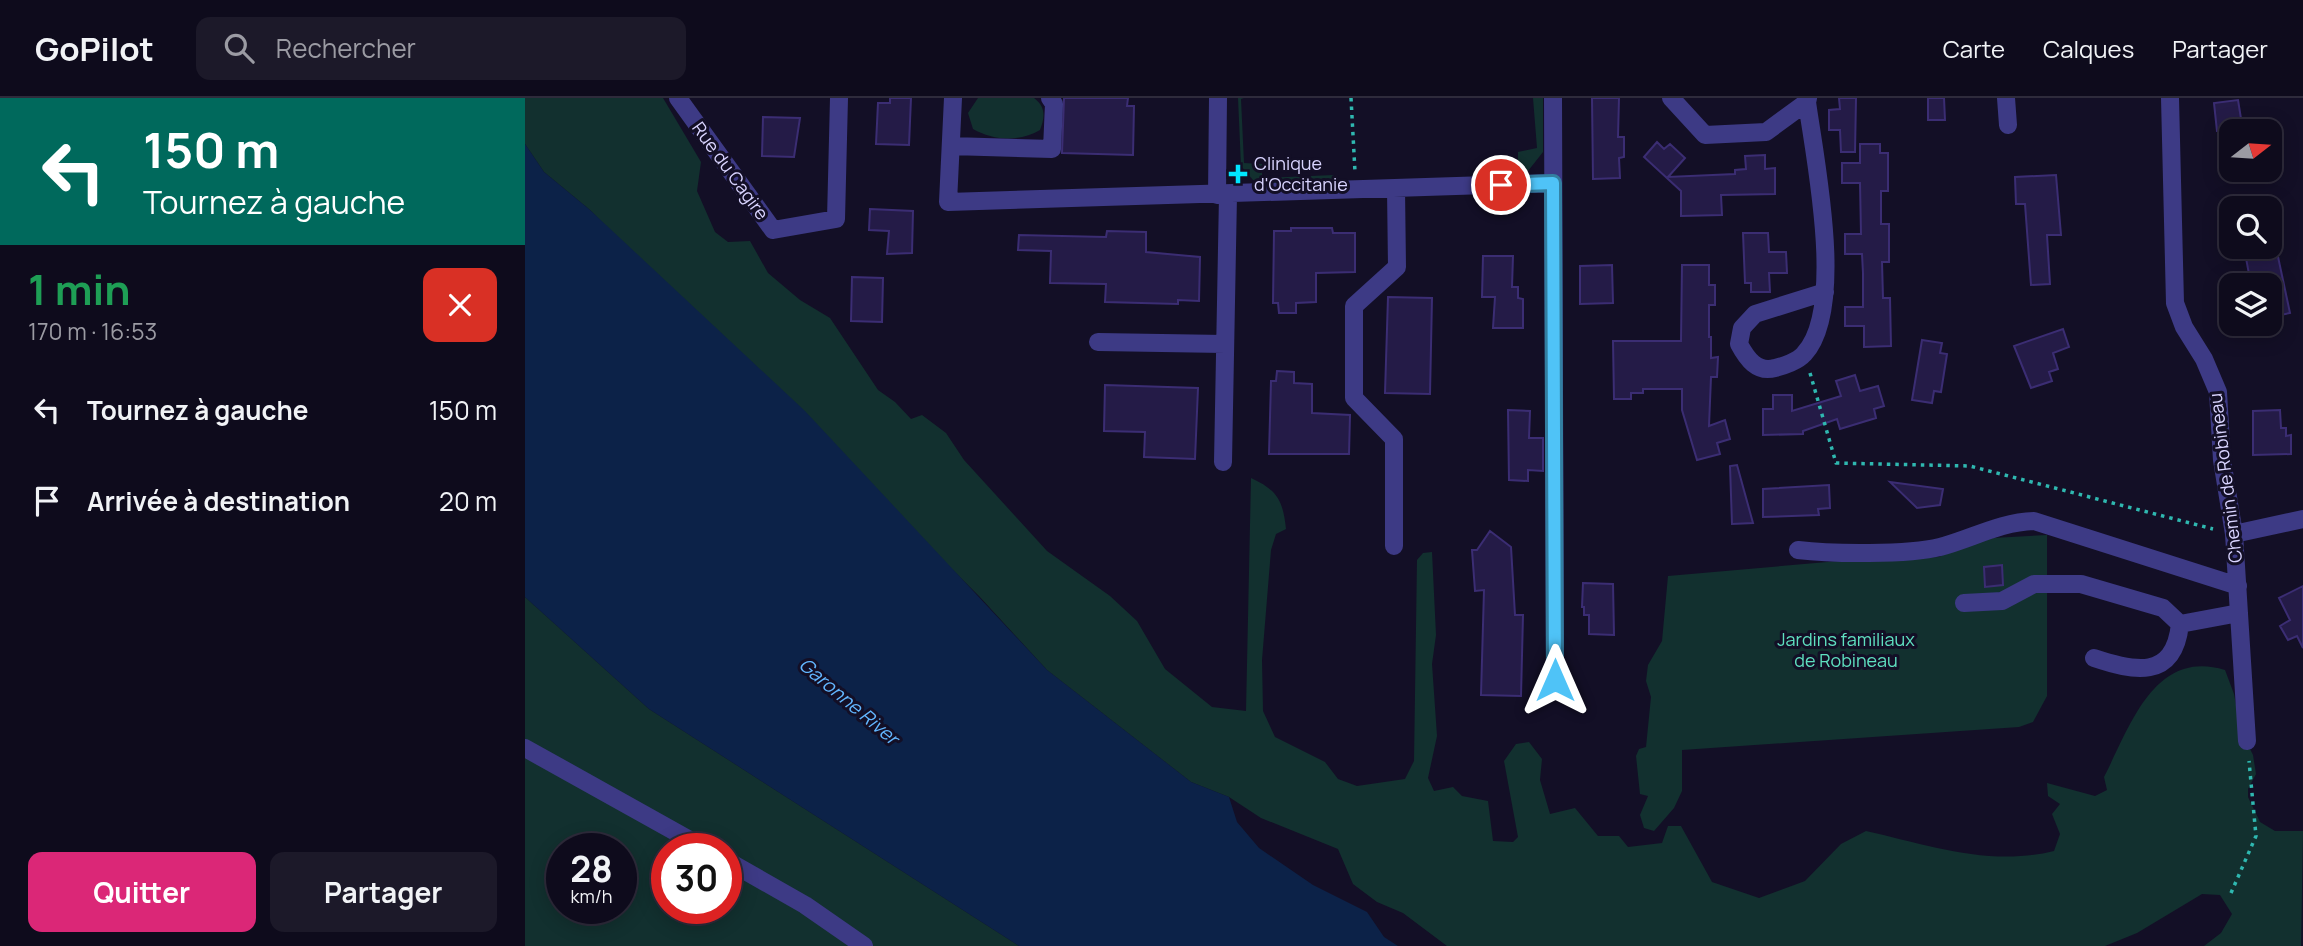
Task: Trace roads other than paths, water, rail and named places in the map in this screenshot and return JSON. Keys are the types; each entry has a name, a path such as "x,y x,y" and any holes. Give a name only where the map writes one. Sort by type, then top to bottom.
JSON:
{"street":[{"name":"Rue du Cagire","path":"678,98 773,230 836,219 839,98"},
{"path":"953,98 948,202 1553,183"},
{"path":"951,146 1052,149 1054,104 1050,98"},
{"path":"1218,98 1225,344 1223,463"},
{"path":"1553,98 1555,680"},
{"path":"1671,98 1705,135 1766,132 1808,100"},
{"path":"2006,98 2008,125"},
{"name":"Chemin de Robineau","path":"2170,98 2175,303 2184,327 2204,359 2218,392 2222,460 2234,534 2247,741"},
{"path":"1808,100 1826,246 1825,292 1817,331 1804,355 1772,369 1759,368 1747,359 1739,344 1742,328 1755,314 1825,292"},
{"path":"1394,546 1394,439 1354,398 1354,306 1397,267 1396,189"},
{"path":"1098,342 1225,344"},
{"path":"2234,534 2303,519"},
{"path":"1798,550 1824,553 1938,548 2016,522 2045,522 2238,586"},
{"path":"1964,603 2002,601 2034,584 2081,584 2163,608 2180,624"},
{"path":"2180,624 2239,613"},
{"path":"2094,659 2133,670 2151,667 2165,660 2178,642 2180,624"},
{"path":"525,748 677,833"},
{"path":"742,869 805,905 864,946"}],"water":[{"name":"Garonne River","path":"525,144 544,172 590,210 805,411 1047,670 1191,782 1229,797 1237,822 1259,848 1313,885 1367,912 1384,937 1398,946 1019,946 649,709 525,597"}],"place":[{"name":"Clinique d'Occitanie","path":"1238,174"}],"park label":[{"name":"Jardins familiaux de Robineau","path":"1846,650"}]}
